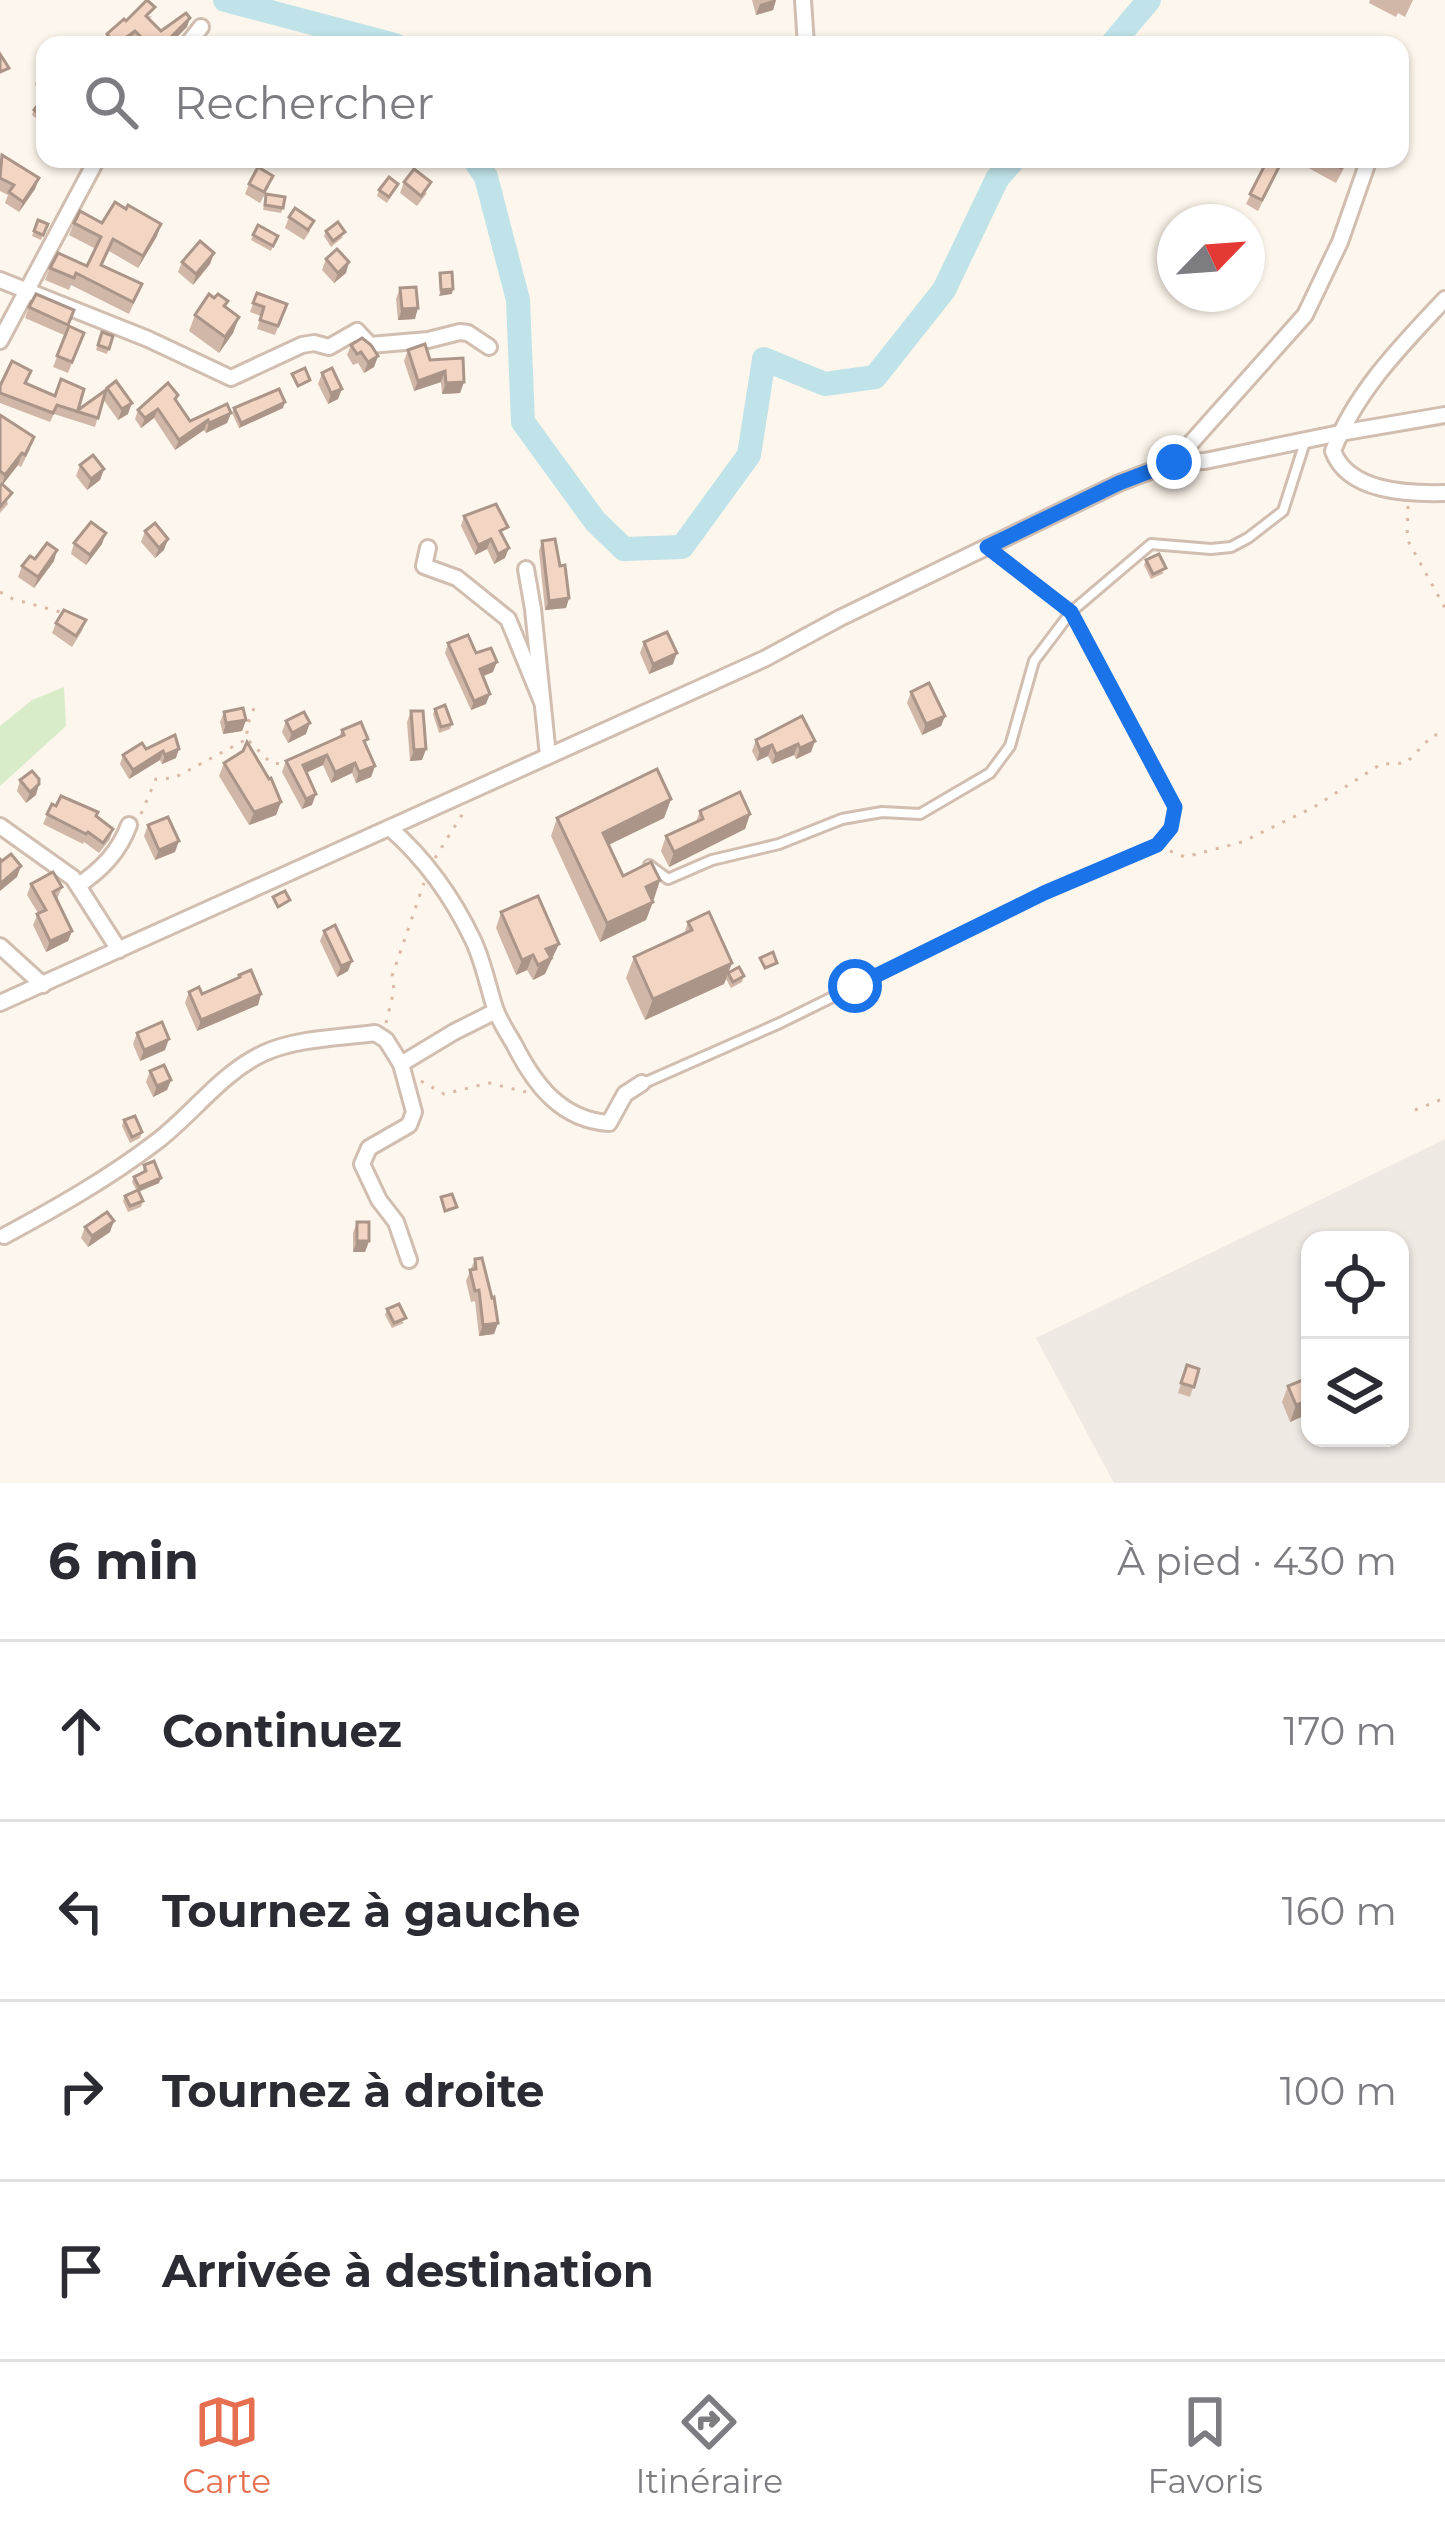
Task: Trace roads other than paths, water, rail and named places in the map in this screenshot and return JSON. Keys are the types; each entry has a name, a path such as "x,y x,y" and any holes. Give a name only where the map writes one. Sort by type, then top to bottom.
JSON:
{"street":[{"path":"803,0 805,36"},
{"path":"194,36 201,27"},
{"path":"0,341 92,168"},
{"path":"1174,462 1306,315 1340,242 1366,168"},
{"path":"0,280 231,378 302,345 329,347 357,331 370,345 460,332 489,346"},
{"path":"1445,299 1382,365 1333,451 1336,461 1363,481 1409,494 1445,493"},
{"path":"0,1003 764,658 1119,483 1174,462 1205,461 1445,415"},
{"path":"428,548 424,566 457,578 508,619 542,702"},
{"path":"526,569 548,756"},
{"path":"508,619 533,609"},
{"path":"79,885 101,869 129,825"},
{"path":"0,826 64,869 119,950"},
{"path":"391,829 447,893 476,945 496,1011 534,1082 584,1118 609,1123 625,1094 642,1084"},
{"path":"0,946 43,985"},
{"path":"401,1064 496,1011"},
{"path":"4,1236 144,1150 269,1050 375,1033 401,1064 415,1112 409,1125 369,1148 362,1164 395,1222 409,1260"}],"lane":[{"path":"635,871 650,865 668,879 712,860 779,844 842,819 882,812 920,814 990,773 1010,746 1034,661 1071,612 1151,544 1211,549 1231,547 1248,538 1283,511 1305,441"},
{"path":"642,1084 779,1023 1044,893 1157,845 1171,828 1175,807 1071,612 987,547"}],"waterway":[{"path":"225,0 361,36"},
{"path":"1119,36 1149,0"},
{"path":"480,168 518,300 523,422 595,521 624,549 682,547 749,455 764,359 825,384 875,377 944,290 1006,168"}]}
